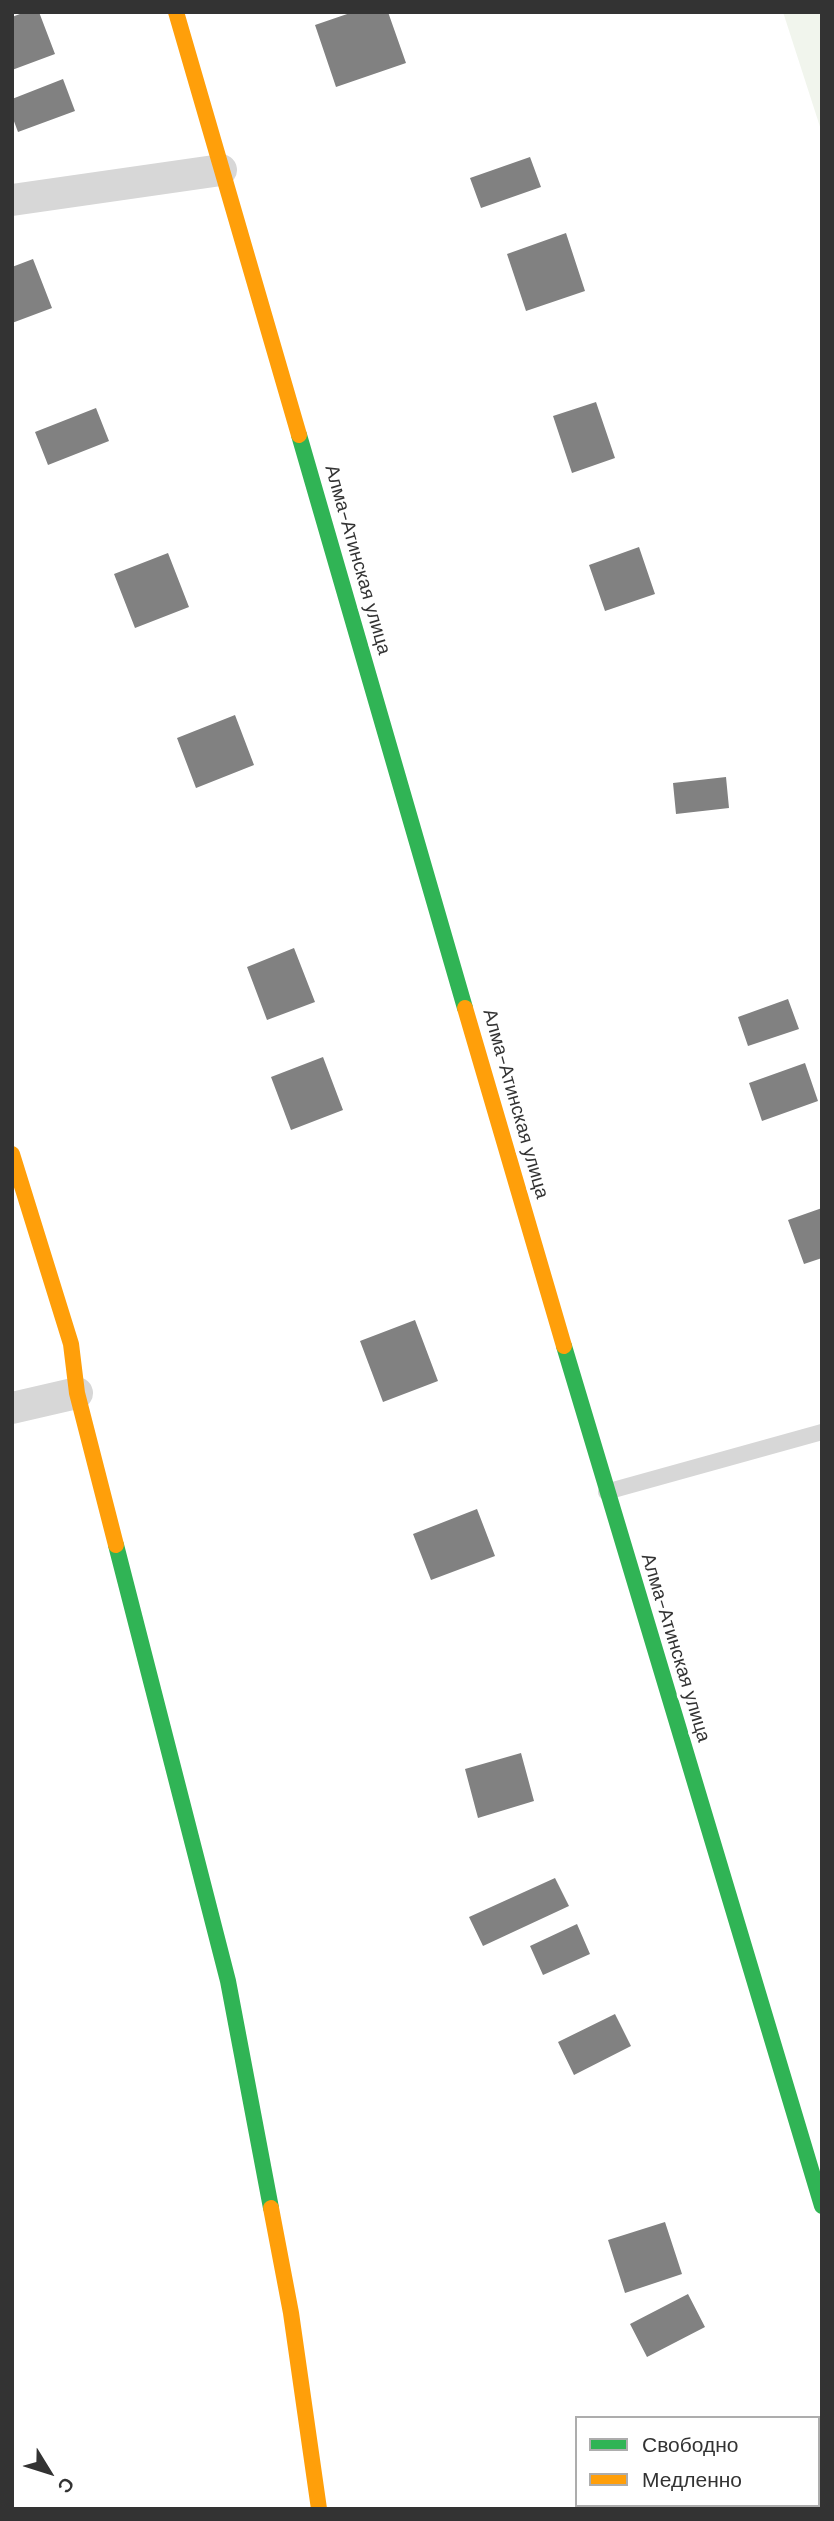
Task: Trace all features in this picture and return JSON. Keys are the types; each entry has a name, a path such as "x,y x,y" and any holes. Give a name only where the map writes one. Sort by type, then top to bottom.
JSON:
{"main road":[{"name":"Алма-Атинская улица","path":"176,12 606,1492 822,2206"},
{"path":"12,1154 71,1344 77,1393 229,1982 291,2313 319,2509"}],"street":[{"path":"12,200 221,170"},
{"path":"12,1408 77,1393"}],"lane":[{"path":"606,1492 822,1432"}],"shaded area":[{"path":"783,12 822,12 822,133"}],"building":[{"path":"25,12 39,12 55,54 12,70 12,17"},
{"path":"353,12 388,12 406,63 336,87 315,25"},
{"path":"63,79 75,111 18,132 12,116 12,99"},
{"path":"530,157 541,187 481,208 470,178"},
{"path":"566,233 585,291 526,311 507,254"},
{"path":"33,259 52,308 12,323 12,267"},
{"path":"596,402 615,458 572,473 553,416"},
{"path":"96,408 109,441 48,465 35,432"},
{"path":"639,547 655,594 605,611 589,565"},
{"path":"168,553 189,607 135,628 114,574"},
{"path":"235,715 254,765 196,788 177,738"},
{"path":"726,777 729,808 676,814 673,783"},
{"path":"294,948 315,1002 267,1020 247,967"},
{"path":"788,999 799,1029 748,1046 738,1017"},
{"path":"323,1057 343,1110 291,1130 271,1077"},
{"path":"805,1063 818,1101 762,1121 749,1083"},
{"path":"822,1208 822,1258 804,1264 788,1220"},
{"path":"415,1320 438,1381 383,1402 360,1341"},
{"path":"477,1509 495,1556 431,1580 413,1534"},
{"path":"521,1753 534,1801 478,1818 465,1769"},
{"path":"555,1878 569,1906 483,1946 469,1917"},
{"path":"577,1924 590,1954 543,1975 530,1946"},
{"path":"615,2014 631,2046 574,2075 558,2042"},
{"path":"665,2222 682,2274 625,2293 608,2240"},
{"path":"688,2294 705,2327 647,2357 630,2324"},
{"path":"586,2507 668,2509 586,2509"}],"traffic: fast":[{"path":"299,435 465,1008"},
{"path":"564,1346 822,2206"},
{"path":"116,1545 228,1981 271,2208"}],"traffic: slow":[{"path":"176,12 299,435"},
{"path":"465,1008 564,1346"},
{"path":"12,1154 71,1344 77,1393 116,1545"},
{"path":"271,2208 291,2313 319,2509"}]}
